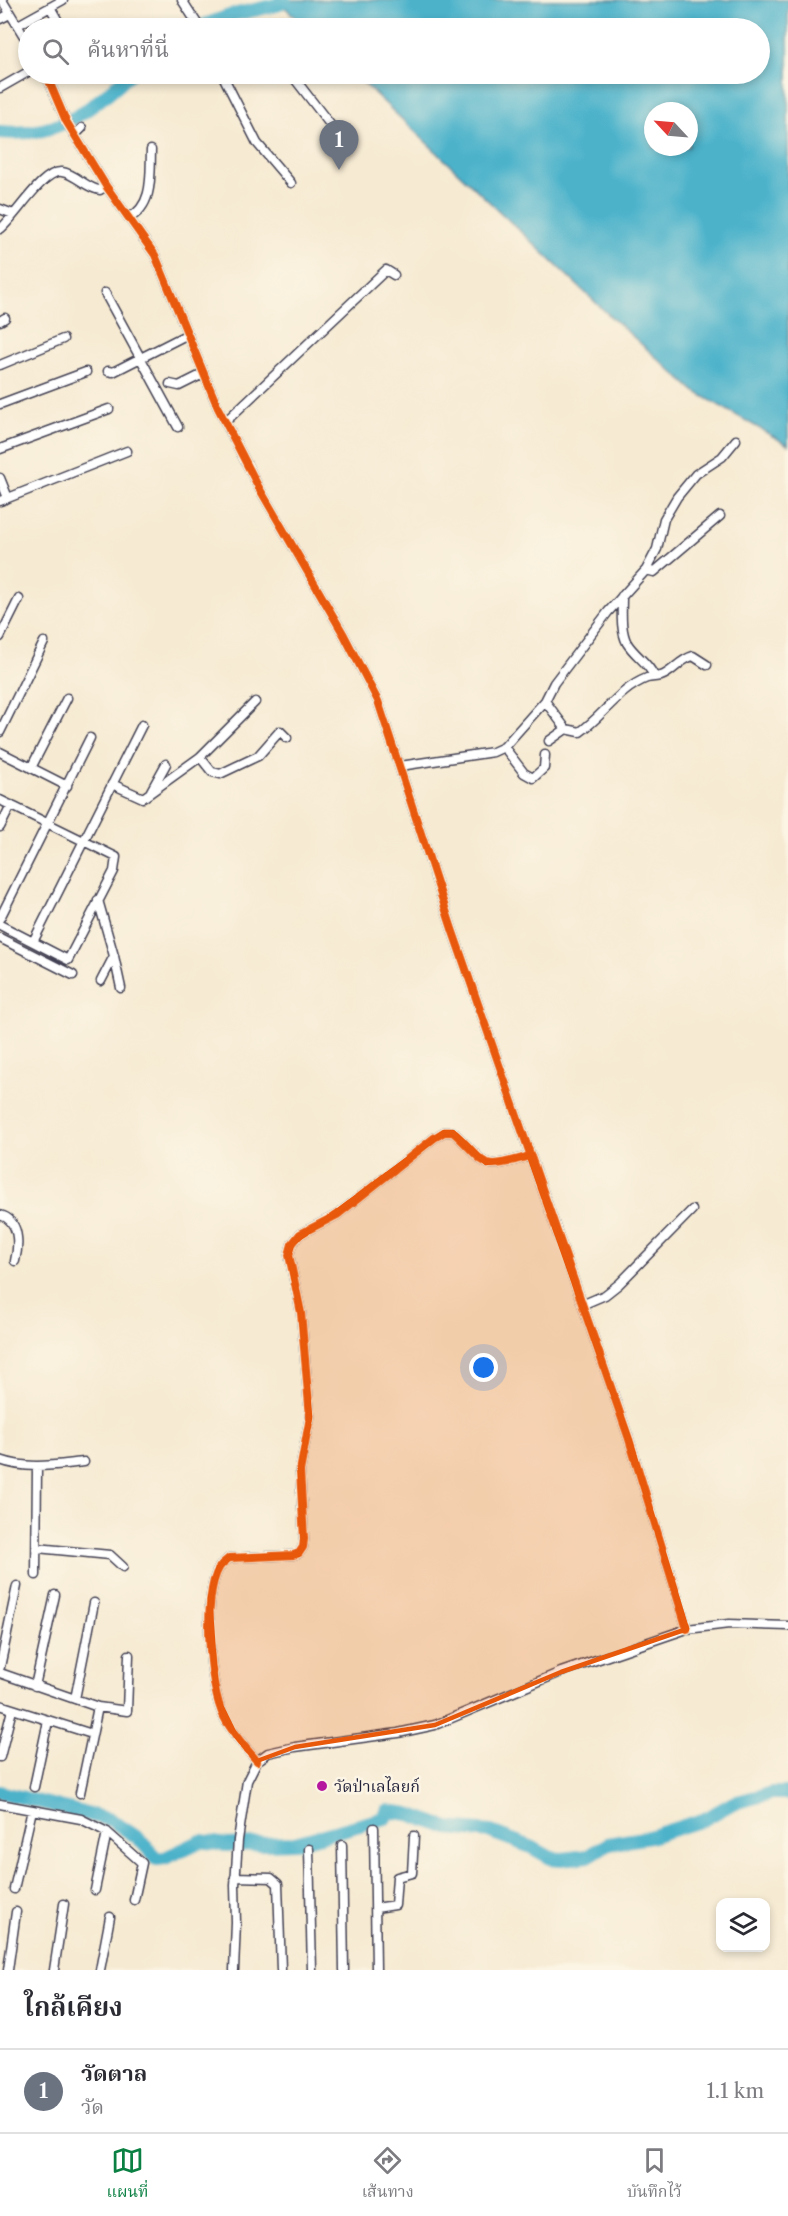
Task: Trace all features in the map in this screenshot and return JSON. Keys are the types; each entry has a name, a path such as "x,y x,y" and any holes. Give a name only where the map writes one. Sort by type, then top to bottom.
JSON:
{"street":[{"path":"2,0 18,25"},
{"path":"30,18 63,0"},
{"path":"182,0 195,18"},
{"path":"50,7 56,18"},
{"path":"0,19 10,14"},
{"path":"0,88 18,78"},
{"path":"52,84 63,114 74,134 106,186 155,255 225,422 258,486 344,634 378,701 529,1156 584,1304 629,1438 687,1629"},
{"path":"227,84 257,143 291,183"},
{"path":"299,84 346,145"},
{"path":"74,134 82,128"},
{"path":"129,218 145,205 151,150"},
{"path":"0,229 54,173 63,172 93,189 100,190 106,186"},
{"path":"0,209 13,213"},
{"path":"225,422 386,270 394,275"},
{"path":"105,293 178,427"},
{"path":"108,371 113,372 142,359 188,334"},
{"path":"0,365 63,339"},
{"path":"0,404 86,372"},
{"path":"170,384 179,386 203,374"},
{"path":"0,449 109,409"},
{"path":"400,766 494,752 504,747 545,701 554,683 622,596 646,570 657,549 664,519 677,496 696,474 722,457 735,440"},
{"path":"0,478 4,499 126,452"},
{"path":"646,570 654,572 720,516"},
{"path":"622,596 623,622 627,642 648,665 654,676"},
{"path":"0,637 19,600"},
{"path":"0,732 44,642"},
{"path":"545,701 566,729 580,732 595,721 620,694 645,679 661,676 684,658 693,656 707,665"},
{"path":"31,768 67,698"},
{"path":"112,784 143,798 150,794 200,757 255,702"},
{"path":"33,942 142,725"},
{"path":"549,741 566,729"},
{"path":"200,757 212,772 220,774 258,756 280,731 287,738"},
{"path":"0,918 90,738"},
{"path":"504,747 524,773 533,778 544,768 545,756"},
{"path":"0,752 67,786"},
{"path":"150,794 166,764"},
{"path":"0,800 116,857 114,871 68,960 0,925"},
{"path":"0,827 11,805"},
{"path":"98,900 121,988"},
{"path":"0,938 73,975"},
{"path":"101,981 114,956"},
{"path":"256,1761 223,1716 217,1697 210,1640 210,1598 219,1567 229,1558 293,1556 303,1547 300,1471 310,1417 301,1313 290,1255 292,1244 300,1234 338,1215 419,1149 444,1132 453,1132 478,1158 486,1163 497,1164 529,1156"},
{"path":"584,1304 598,1299 619,1284 692,1210"},
{"path":"0,1215 4,1216 15,1228 18,1249 15,1261"},
{"path":"0,1460 21,1466 37,1467 84,1462"},
{"path":"36,1575 37,1467"},
{"path":"37,1548 110,1556 123,1567"},
{"path":"0,1667 16,1586"},
{"path":"35,1686 54,1595"},
{"path":"75,1699 94,1603"},
{"path":"234,1970 235,1877 247,1781 256,1761 268,1753 435,1725 561,1672 687,1629 729,1624 788,1626"},
{"path":"0,1673 98,1707 127,1711 129,1655"},
{"path":"0,1705 92,1734"},
{"path":"80,1793 98,1707"},
{"path":"0,1757 12,1710"},
{"path":"34,1787 48,1721"},
{"path":"0,1804 81,1819 107,1832 142,1863 134,1900"},
{"path":"14,1889 32,1810"},
{"path":"374,1828 375,1970"},
{"path":"95,1890 107,1832"},
{"path":"376,1908 395,1905 397,1877 412,1873 414,1836"},
{"path":"342,1845 344,1970"},
{"path":"309,1849 312,1970"},
{"path":"235,1877 271,1878 278,1884 281,1970"},
{"path":"54,1970 64,1904"},
{"path":"8,1970 16,1911"},
{"path":"100,1970 110,1917"}],"highlighted area":[{"path":"444,1132 453,1132 486,1163 529,1156 629,1439 687,1629 561,1672 435,1725 295,1747 257,1761 236,1736 217,1697 210,1598 219,1567 229,1558 298,1555 303,1547 300,1471 310,1417 301,1313 289,1255 292,1244"}],"water":[{"path":"277,0 788,0 788,445 694,391 611,317 365,84 770,84 770,18 296,18"}],"waterway":[{"path":"224,18 277,5 284,0"},
{"path":"0,132 21,133 57,126 86,110 118,84"},
{"path":"0,1792 111,1820 138,1838 157,1859 165,1858 201,1841 226,1845 295,1843 385,1818 387,1811 409,1814 448,1828 491,1832 531,1847 551,1858 562,1859 588,1856 608,1844 649,1837 703,1820 733,1803 772,1793 788,1793"}],"cycle path":[{"path":"50,84 66,121 106,186 155,255 218,408 258,486 344,635 378,701 452,929 629,1439 687,1629"},
{"path":"257,1761 231,1729 219,1703 211,1664 210,1599 219,1568 229,1558 293,1555 299,1553 303,1547 300,1471 310,1417 301,1313 289,1255 292,1244 300,1234 337,1215 444,1132 453,1132 479,1158 492,1164 529,1156"}],"place":[{"name":"วัดตาล","path":"339,170"},
{"name":"วัดป่าเลไลยก์","path":"322,1786"}]}
